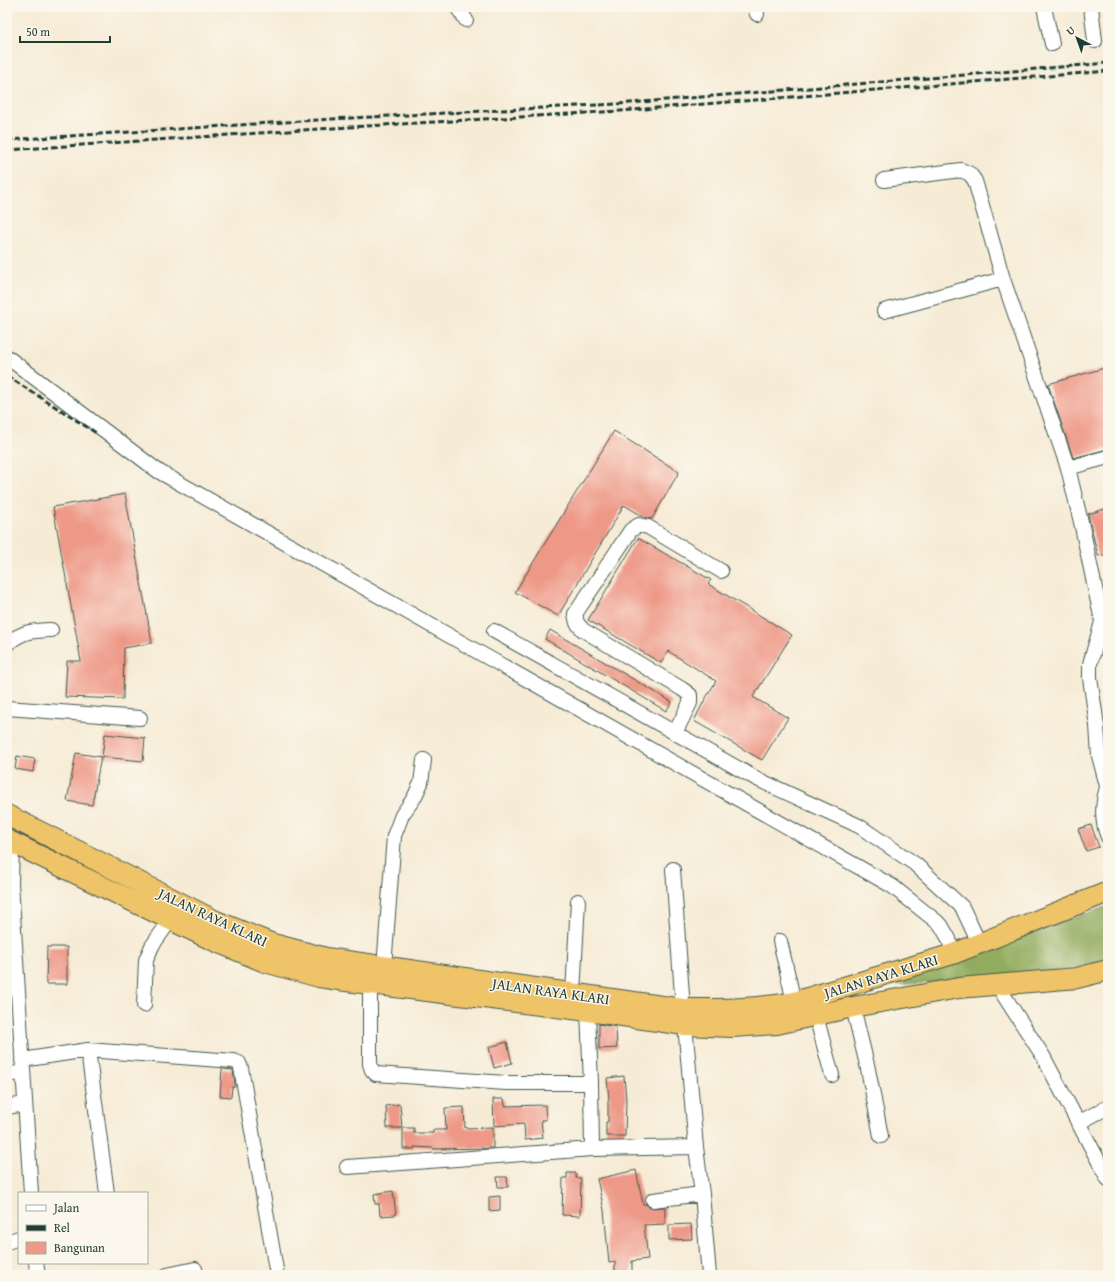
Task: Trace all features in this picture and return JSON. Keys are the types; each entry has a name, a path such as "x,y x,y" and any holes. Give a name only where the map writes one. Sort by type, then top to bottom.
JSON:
{"highway":[{"name":"JALAN RAYA KLARI","path":"7,815 216,921 273,944 326,958 573,994 732,1027 777,1024 853,1007 959,988 1077,978 1108,968"},
{"name":"JALAN RAYA KLARI","path":"10,842 210,939 265,962 319,977 588,1011 684,1017 730,1009 771,1006 794,1002 953,954 1032,921 1108,892"},
{"path":"1032,921 1108,897"}],"street":[{"path":"456,7 466,20"},
{"path":"1044,7 1052,44"},
{"path":"1091,7 1095,41"},
{"path":"884,180 961,170 970,174 975,181 1003,279 1068,468 1105,620 1108,642"},
{"path":"884,311 1003,279"},
{"path":"7,357 158,471 873,874 892,886 941,925 949,939 953,954"},
{"path":"1068,468 1108,457"},
{"path":"675,733 690,703 690,696 682,689 583,630 577,624 575,614 631,530 639,526 648,527 721,571"},
{"path":"1105,620 1090,664 1090,678 1097,726 1099,756 1108,785 1103,807 1105,830 1108,837"},
{"path":"7,644 19,634 33,631 51,630"},
{"path":"494,631 757,779 859,826 915,864 962,907 979,943"},
{"path":"7,708 140,718"},
{"path":"384,967 394,836 402,815 414,798 421,783 424,760"},
{"path":"10,842 11,883 31,1192"},
{"path":"672,869 676,900 684,1017 709,1275"},
{"path":"573,994 578,901"},
{"path":"144,1005 146,960 152,946 171,920"},
{"path":"780,942 794,1002"},
{"path":"370,984 370,1064 372,1070 376,1074 506,1083 591,1083"},
{"path":"997,985 1043,1056 1108,1179"},
{"path":"853,1007 868,1069 880,1136"},
{"path":"588,1011 592,1149"},
{"path":"816,1016 832,1075"},
{"path":"88,1050 108,1192"},
{"path":"7,1074 22,1066 88,1050 233,1061 239,1063 276,1275"},
{"path":"7,1107 25,1104"},
{"path":"1078,1123 1108,1107"},
{"path":"347,1167 592,1149 696,1147"},
{"path":"653,1200 702,1194"},
{"path":"7,1242 18,1238"},
{"path":"36,1264 38,1275"},
{"path":"167,1275 195,1269"}],"green space":[{"path":"1108,906 1108,961 1081,967 999,978 889,985 996,945"}],"building":[{"path":"1108,367 1108,449 1073,458 1048,384"},
{"path":"614,431 679,472 652,519 644,517 624,505 558,616 515,592"},
{"path":"125,494 152,643 124,648 123,699 65,697 67,661 81,661 53,507"},
{"path":"1108,508 1108,554 1098,556 1088,514"},
{"path":"638,538 711,580 708,584 792,635 753,697 788,718 762,760 694,721 716,681 668,651 661,663 588,620"},
{"path":"550,630 672,702 666,711 545,639"},
{"path":"105,734 145,738 143,761 102,757"},
{"path":"76,753 101,757 92,805 67,801"},
{"path":"17,756 35,759 33,772 15,769"},
{"path":"1091,825 1099,847 1086,851 1078,829"},
{"path":"47,947 67,947 67,984 46,984"},
{"path":"599,1024 616,1027 617,1048 599,1049"},
{"path":"507,1042 512,1063 494,1068 489,1047"},
{"path":"222,1069 233,1070 235,1087 232,1087 231,1097 220,1096"},
{"path":"624,1076 626,1099 625,1136 606,1136 609,1100 607,1078"},
{"path":"493,1099 504,1099 505,1106 545,1105 546,1120 541,1120 543,1138 525,1140 524,1124 494,1126"},
{"path":"400,1104 402,1128 387,1128 386,1106"},
{"path":"464,1107 465,1128 493,1127 493,1148 433,1149 414,1147 414,1149 403,1149 403,1128 414,1128 414,1133 433,1133 433,1130 446,1130 445,1108"},
{"path":"636,1170 643,1204 646,1204 650,1208 665,1207 665,1224 644,1225 648,1259 632,1261 632,1275 615,1275 615,1262 609,1263 604,1210 597,1179"},
{"path":"567,1173 576,1173 576,1178 581,1178 580,1216 562,1215 563,1178 567,1178"},
{"path":"497,1177 507,1177 508,1187 498,1187"},
{"path":"393,1191 396,1215 380,1216 379,1204 375,1204 374,1194"},
{"path":"500,1196 500,1210 489,1211 489,1197"},
{"path":"691,1224 692,1239 669,1240 669,1225"}],"railway":[{"path":"7,140 332,119 617,104 1108,63"},
{"path":"7,150 333,128 620,111 1108,71"},
{"path":"7,376 98,434"}]}
